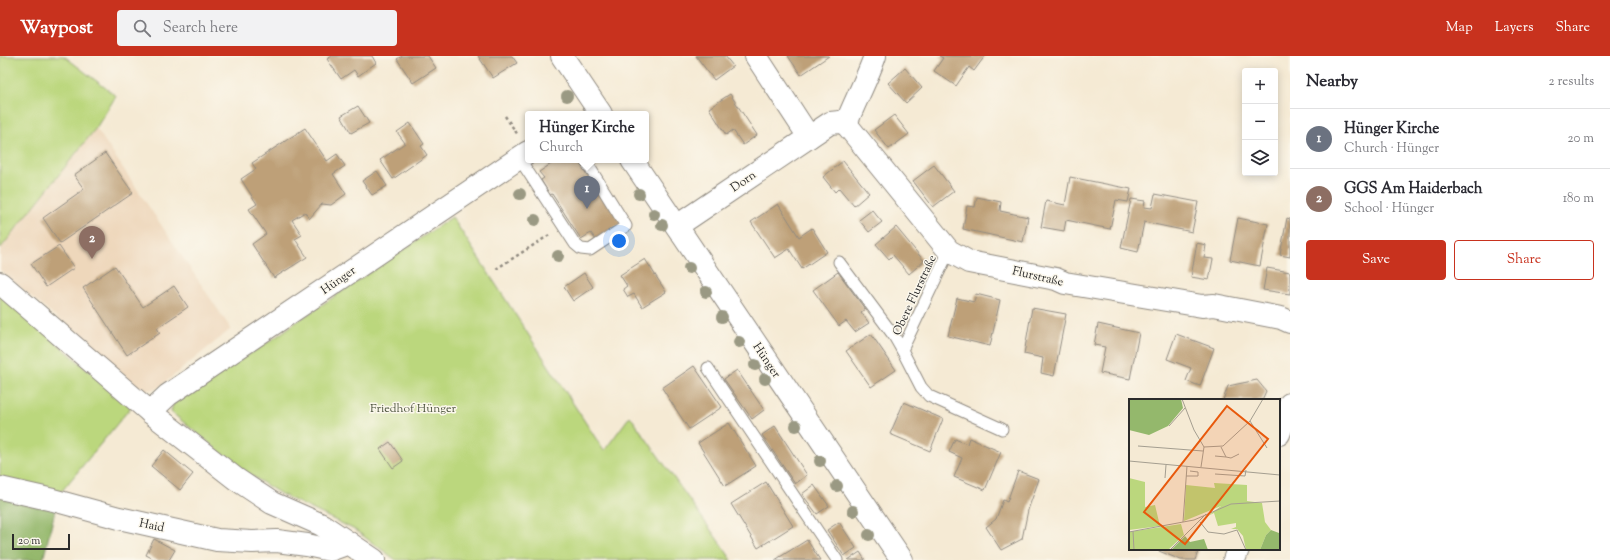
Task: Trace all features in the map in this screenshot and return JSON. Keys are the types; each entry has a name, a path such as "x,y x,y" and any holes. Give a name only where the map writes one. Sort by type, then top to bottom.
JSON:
{"street":[{"path":"562,56 594,111"},
{"path":"756,56 809,137"},
{"path":"846,124 868,76 875,56"},
{"name":"Dorn","path":"677,226 830,123 840,122 846,124"},
{"name":"Flurstraße","path":"846,124 949,251 969,262 1056,279 1065,283 1202,306 1214,305 1281,318 1290,322"},
{"name":"Hünger","path":"150,412 168,395 524,155"},
{"name":"Hünger","path":"634,163 902,560"},
{"path":"0,283 150,412 236,479 272,503 322,525 374,560"},
{"path":"1280,431 1290,404"},
{"name":"Haid","path":"0,488 53,500 119,518 217,540 249,551 277,541 330,550 349,543"},
{"path":"1234,560 1238,550"}],"lane":[{"path":"528,163 563,226 575,244 582,249 590,250 626,226 587,163"},
{"name":"Obere Flurstraße","path":"902,350 949,251"},
{"name":"Obere Flurstraße","path":"839,262 894,336 921,387 928,396 1002,429"},
{"path":"708,368 838,560"}],"path":[{"path":"496,269 563,226"}],"shaded area":[{"path":"96,128 231,329 157,389 146,390 139,387 0,270 0,249"}],"green space":[{"path":"0,56 64,56 116,96 96,128 0,249"},
{"name":"Friedhof Hünger","path":"452,217 604,451 630,416 732,560 396,560 355,530 281,494 241,469 171,412 173,404 276,337"},
{"path":"0,294 131,407 61,492 0,478"},
{"path":"0,494 56,507 43,560 0,560"}],"building":[{"path":"332,56 372,56 376,63 358,76 354,70 341,79 327,59"},
{"path":"402,56 428,56 436,68 413,83 397,59"},
{"path":"478,56 512,56 517,63 493,78"},
{"path":"696,56 725,56 733,66 714,80"},
{"path":"788,56 829,56 801,75"},
{"path":"939,56 985,56 974,71 969,67 956,86 934,71 943,58"},
{"path":"905,68 922,88 906,103 888,83"},
{"path":"730,94 757,135 743,145 733,130 726,135 709,108"},
{"path":"358,106 369,123 351,133 341,116"},
{"path":"894,115 909,134 889,149 874,130"},
{"path":"410,123 424,144 421,146 427,155 393,179 380,160 405,143 397,132"},
{"path":"305,128 327,161 337,154 345,166 333,174 346,194 331,205 322,204 309,219 305,212 292,220 302,235 295,239 307,257 274,278 252,244 266,234 249,209 257,204 241,179 256,169 252,163"},
{"path":"105,153 133,193 60,243 43,218 84,189 74,175"},
{"path":"843,161 869,193 854,206 839,188 835,192 823,177"},
{"path":"552,163 582,163 622,223 596,240 591,233 581,239 552,194 550,195 541,180 544,178 539,172"},
{"path":"934,165 954,191 933,207 913,181"},
{"path":"377,171 387,186 372,195 362,181"},
{"path":"1070,177 1131,189 1128,202 1116,200 1110,229 1066,220 1064,231 1041,227 1046,201 1065,205"},
{"path":"1155,194 1198,202 1192,232 1144,222 1138,252 1121,248 1131,199 1145,201 1144,207 1152,208"},
{"path":"977,197 1001,202 1000,211 1028,217 1023,242 963,229 967,206 975,207"},
{"path":"778,204 799,237 812,228 827,252 802,269 789,249 775,258 751,222"},
{"path":"872,210 882,222 869,232 859,220"},
{"path":"1238,218 1268,224 1260,266 1230,260"},
{"path":"1287,218 1290,219 1290,257 1280,255"},
{"path":"896,227 924,261 909,274 893,255 889,259 876,244"},
{"path":"1197,243 1206,245 1204,258 1213,259 1209,280 1191,277"},
{"path":"59,246 74,268 46,287 31,264"},
{"path":"645,259 666,292 642,307 634,294 628,297 623,289 627,286 620,275"},
{"path":"115,266 143,307 174,286 188,307 157,328 160,333 127,355 83,288"},
{"path":"1267,268 1290,272 1290,294 1263,290"},
{"path":"838,272 865,309 861,312 869,323 855,332 846,321 839,326 813,290"},
{"path":"584,273 593,287 573,301 564,287"},
{"path":"976,294 1000,300 990,346 948,336 957,298 974,302"},
{"path":"1032,308 1066,314 1054,376 1041,373 1043,358 1024,354"},
{"path":"1098,324 1139,333 1130,379 1100,373 1105,347 1094,345"},
{"path":"871,334 896,370 871,387 846,351"},
{"path":"1176,334 1214,348 1200,386 1186,381 1191,368 1167,359"},
{"path":"694,366 722,407 689,429 662,388"},
{"path":"737,370 764,410 752,419 724,379"},
{"path":"1257,380 1266,391 1262,399 1223,399 1228,386"},
{"path":"904,402 943,419 930,451 890,434"},
{"path":"729,423 756,466 725,486 698,443"},
{"path":"775,426 807,475 795,484 762,435"},
{"path":"969,438 1001,452 985,490 954,477 962,458 949,452 955,439 967,444"},
{"path":"390,442 403,461 393,468 380,449"},
{"path":"164,450 193,474 180,490 151,466"},
{"path":"1018,471 1039,479 1028,510 1022,539 1001,550 986,527 996,519 1003,500 1007,502"},
{"path":"766,482 793,526 758,548 731,504"},
{"path":"814,485 829,506 817,514 802,494"},
{"path":"839,522 856,548 844,556 827,530"},
{"path":"154,539 175,550 169,560 156,560 146,555"},
{"path":"807,540 820,560 775,560"},
{"path":"1199,550 1195,560 1181,560 1159,551"},
{"path":"860,552 865,560 848,560"}],"place":[{"name":"Hünger Kirche","path":"587,209"},
{"name":"GGS Am Haiderbach","path":"92,259"}]}
